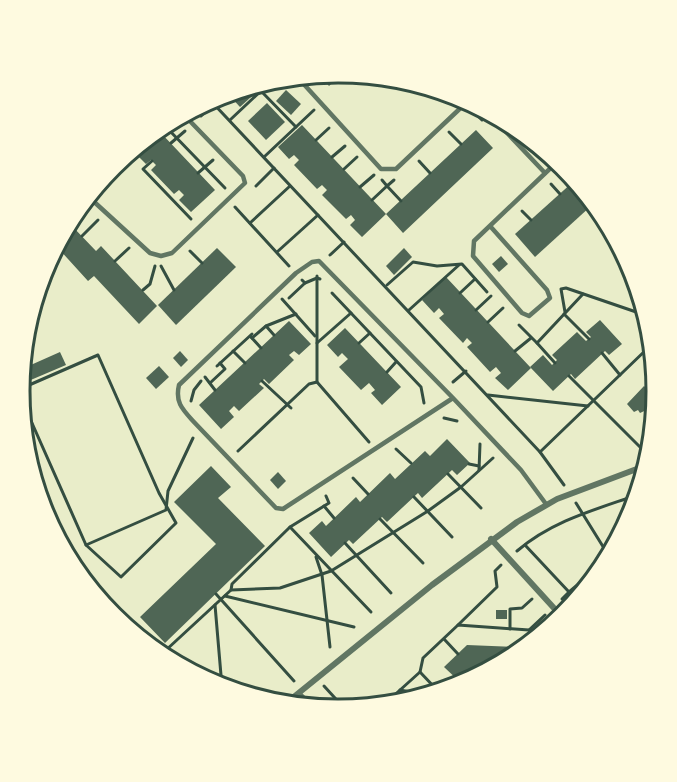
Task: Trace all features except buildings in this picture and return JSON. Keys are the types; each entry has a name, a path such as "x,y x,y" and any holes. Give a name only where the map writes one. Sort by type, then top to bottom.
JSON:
{"street":[{"path":"295,696 491,539 546,504 637,469"},
{"path":"491,539 556,610"}],"lane":[{"path":"304,84 381,169 396,169 461,108"},
{"path":"95,202 150,254 161,256 172,254 245,183 243,176 190,121"},
{"path":"506,132 545,173"},
{"path":"490,226 548,290 549,298 529,316 522,313 473,256 474,240 551,167"},
{"path":"453,398 290,507 276,508 180,407 177,400 179,385 303,267 319,261 453,398 521,470 546,504"},
{"path":"299,693 304,698"}],"path":[{"path":"262,92 296,127"},
{"path":"229,121 259,93"},
{"path":"307,103 320,116"},
{"path":"217,107 540,452 570,493 604,548"},
{"path":"264,157 314,110"},
{"path":"316,140 330,127 325,122"},
{"path":"440,138 455,124"},
{"path":"448,131 460,144"},
{"path":"171,132 225,188 234,206"},
{"path":"333,158 347,144 364,162"},
{"path":"198,173 220,153"},
{"path":"410,167 425,153"},
{"path":"344,169 358,156"},
{"path":"418,160 430,173"},
{"path":"152,161 143,169 199,227"},
{"path":"369,168 400,201"},
{"path":"372,200 402,173"},
{"path":"360,187 375,174"},
{"path":"547,180 560,194"},
{"path":"250,223 290,186"},
{"path":"519,207 531,220"},
{"path":"277,252 318,215"},
{"path":"82,236 98,220"},
{"path":"115,261 129,248"},
{"path":"189,249 202,263"},
{"path":"409,310 473,256"},
{"path":"386,286 412,262 437,266 462,264"},
{"path":"462,264 503,308 488,322"},
{"path":"143,290 150,284 158,265 174,290"},
{"path":"305,283 317,278"},
{"path":"317,278 325,285"},
{"path":"317,278 317,382 381,459 404,443"},
{"path":"460,292 475,279"},
{"path":"589,339 564,313 561,289 566,288 636,312"},
{"path":"331,292 421,387 424,404"},
{"path":"275,293 317,338"},
{"path":"537,343 583,294"},
{"path":"476,310 491,296"},
{"path":"317,343 351,313"},
{"path":"261,348 251,337 264,324 296,314"},
{"path":"518,323 555,363"},
{"path":"264,324 274,335"},
{"path":"359,343 370,333"},
{"path":"515,351 531,338"},
{"path":"233,351 244,363"},
{"path":"540,452 644,352"},
{"path":"602,353 620,375"},
{"path":"30,384 98,355 176,523 121,577 86,545 32,423"},
{"path":"387,372 396,362"},
{"path":"210,383 225,369 220,363"},
{"path":"569,376 641,448"},
{"path":"205,377 215,390"},
{"path":"262,381 286,406 291,408"},
{"path":"237,452 309,384 317,382"},
{"path":"487,394 588,406"},
{"path":"438,420 446,417 458,421 465,429"},
{"path":"360,449 378,436"},
{"path":"473,437 500,465"},
{"path":"230,444 245,460"},
{"path":"479,469 480,444"},
{"path":"86,545 166,510 168,491 190,445"},
{"path":"396,449 411,464"},
{"path":"231,590 280,588 331,571 428,511 461,487 493,458"},
{"path":"469,464 479,469"},
{"path":"345,483 362,472"},
{"path":"448,474 481,508"},
{"path":"353,478 368,494"},
{"path":"168,648 223,598 231,590 232,584 290,527 329,503 324,497 330,493"},
{"path":"414,497 452,537"},
{"path":"395,695 420,672 423,658 497,588 495,571 540,532 628,498"},
{"path":"324,506 334,518"},
{"path":"380,519 423,563"},
{"path":"290,527 371,612"},
{"path":"345,543 391,593"},
{"path":"525,545 569,592"},
{"path":"316,555 322,575 330,647"},
{"path":"510,629 510,609 522,608 556,577"},
{"path":"563,602 561,600 579,584"},
{"path":"216,594 223,598 354,627"},
{"path":"223,598 294,681"},
{"path":"215,604 221,676"},
{"path":"458,626 529,630 553,607"},
{"path":"444,639 458,654"},
{"path":"420,672 432,685"},
{"path":"400,690 408,692"}]}
